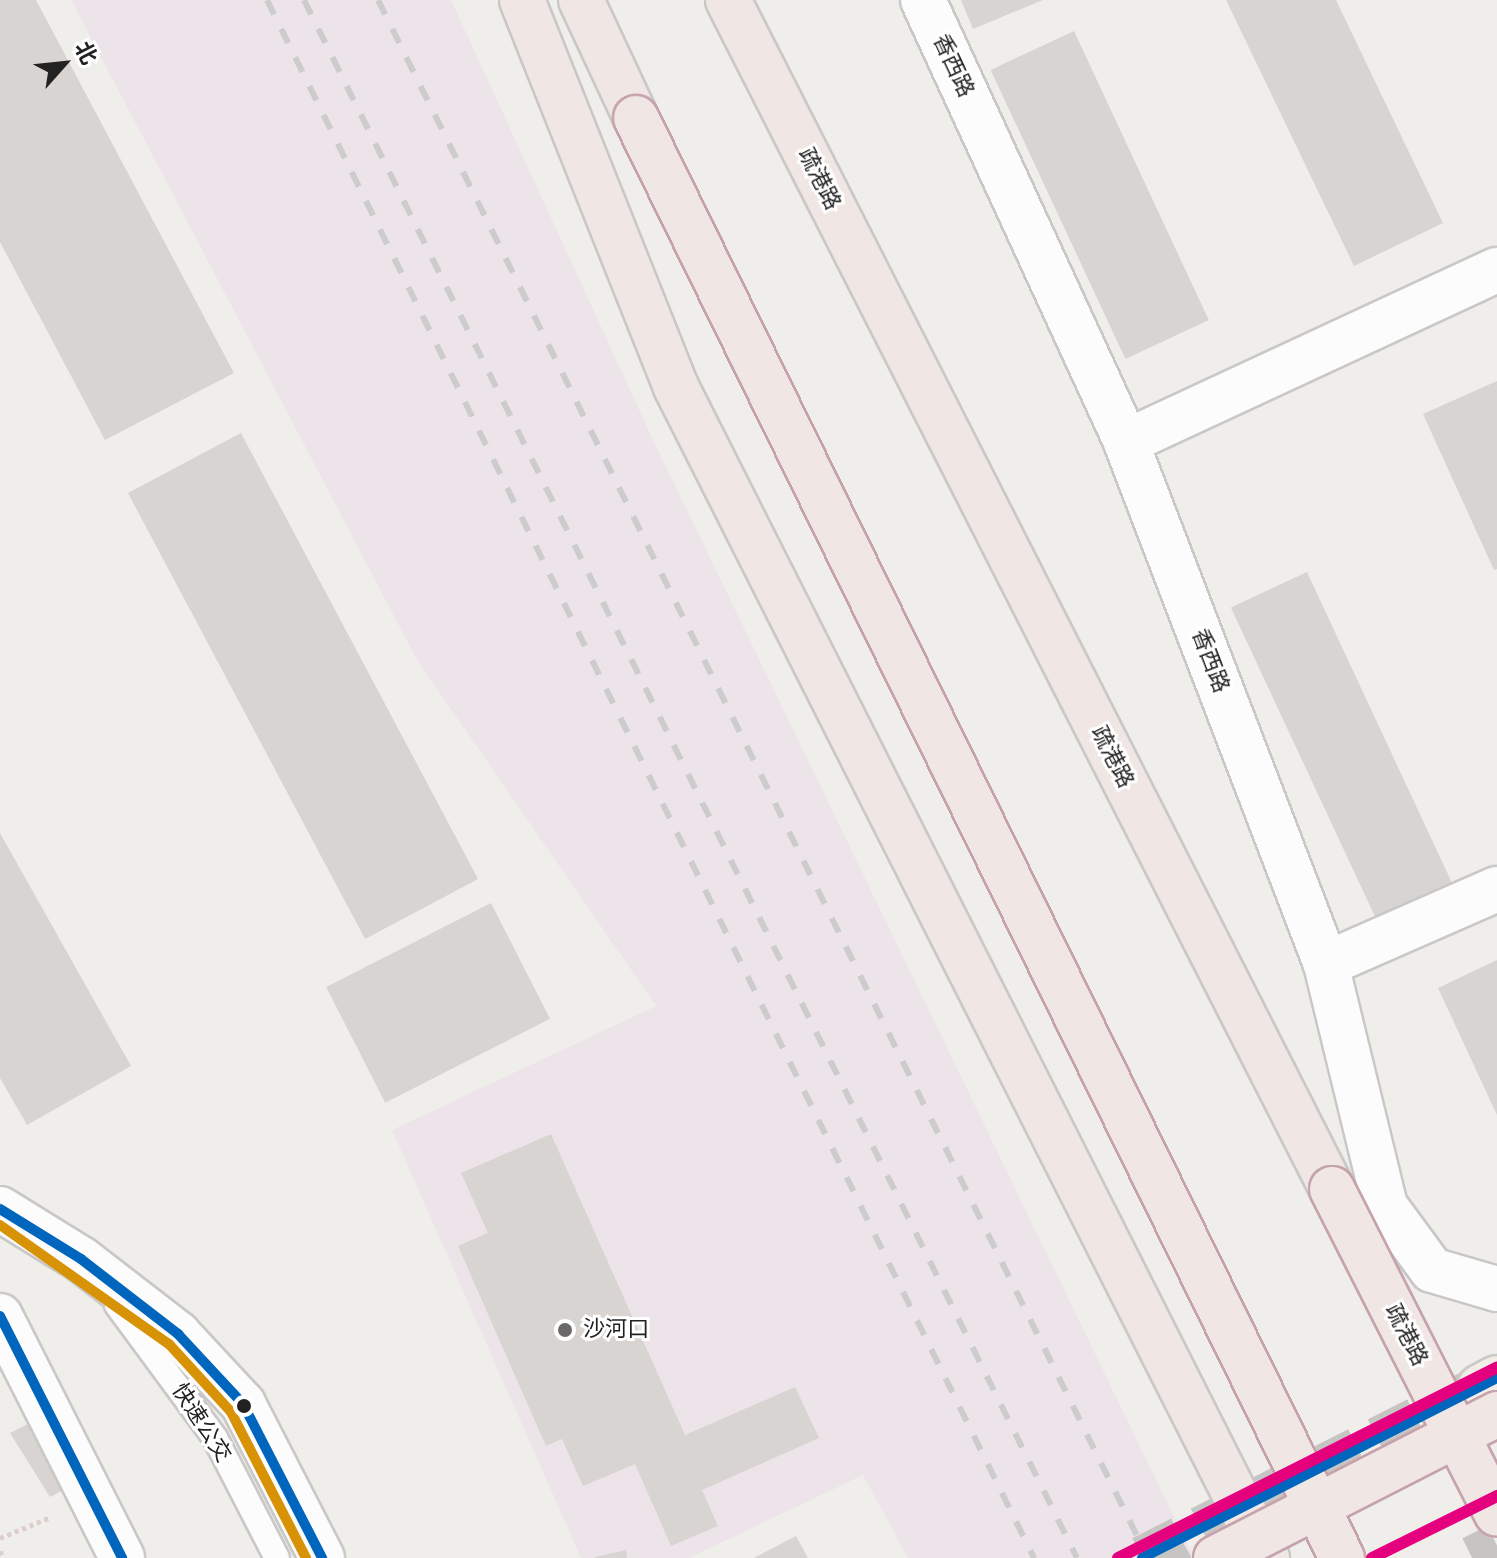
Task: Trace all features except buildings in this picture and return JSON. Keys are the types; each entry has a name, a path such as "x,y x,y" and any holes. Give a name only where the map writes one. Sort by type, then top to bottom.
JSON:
{"highway":[{"path":"522,0 676,387 1267,1558"},
{"path":"581,0 1342,1558"},
{"name":"疏港路","path":"728,0 1497,1514"},
{"path":"1216,1558 1492,1417"}],"street":[{"name":"香西路","path":"923,0 1126,442 1326,964 1385,1206 1432,1270 1497,1289"},
{"path":"1126,442 1497,270"},
{"path":"1326,964 1497,889"},
{"path":"0,1209 81,1259 178,1334 243,1404 322,1558"},
{"path":"0,1316 122,1558"}],"lane":[{"name":"快速公交","path":"81,1259 215,1438 277,1558"}],"path":[{"path":"0,1538 57,1515"},
{"path":"0,1551 4,1558"}],"shaded area":[{"path":"71,0 451,0 654,442 1194,1558 908,1558 863,1475 689,1558 581,1558 392,1130 656,1006 417,660"}],"tunnel":[{"path":"1142,1558 1475,1390"},
{"path":"1472,1558 1497,1546"}],"railway":[{"path":"267,0 1034,1558"},
{"path":"304,0 1077,1558"},
{"path":"378,0 1148,1558"}],"transit line":[{"path":"0,1209 81,1259 178,1334 243,1404 322,1558"},
{"path":"0,1225 169,1344 231,1412 306,1558"},
{"path":"0,1316 122,1558"},
{"path":"1118,1558 1497,1367"},
{"path":"1142,1558 1497,1378"},
{"path":"1372,1558 1497,1496"}],"place":[{"name":"沙河口","path":"565,1330"}]}
